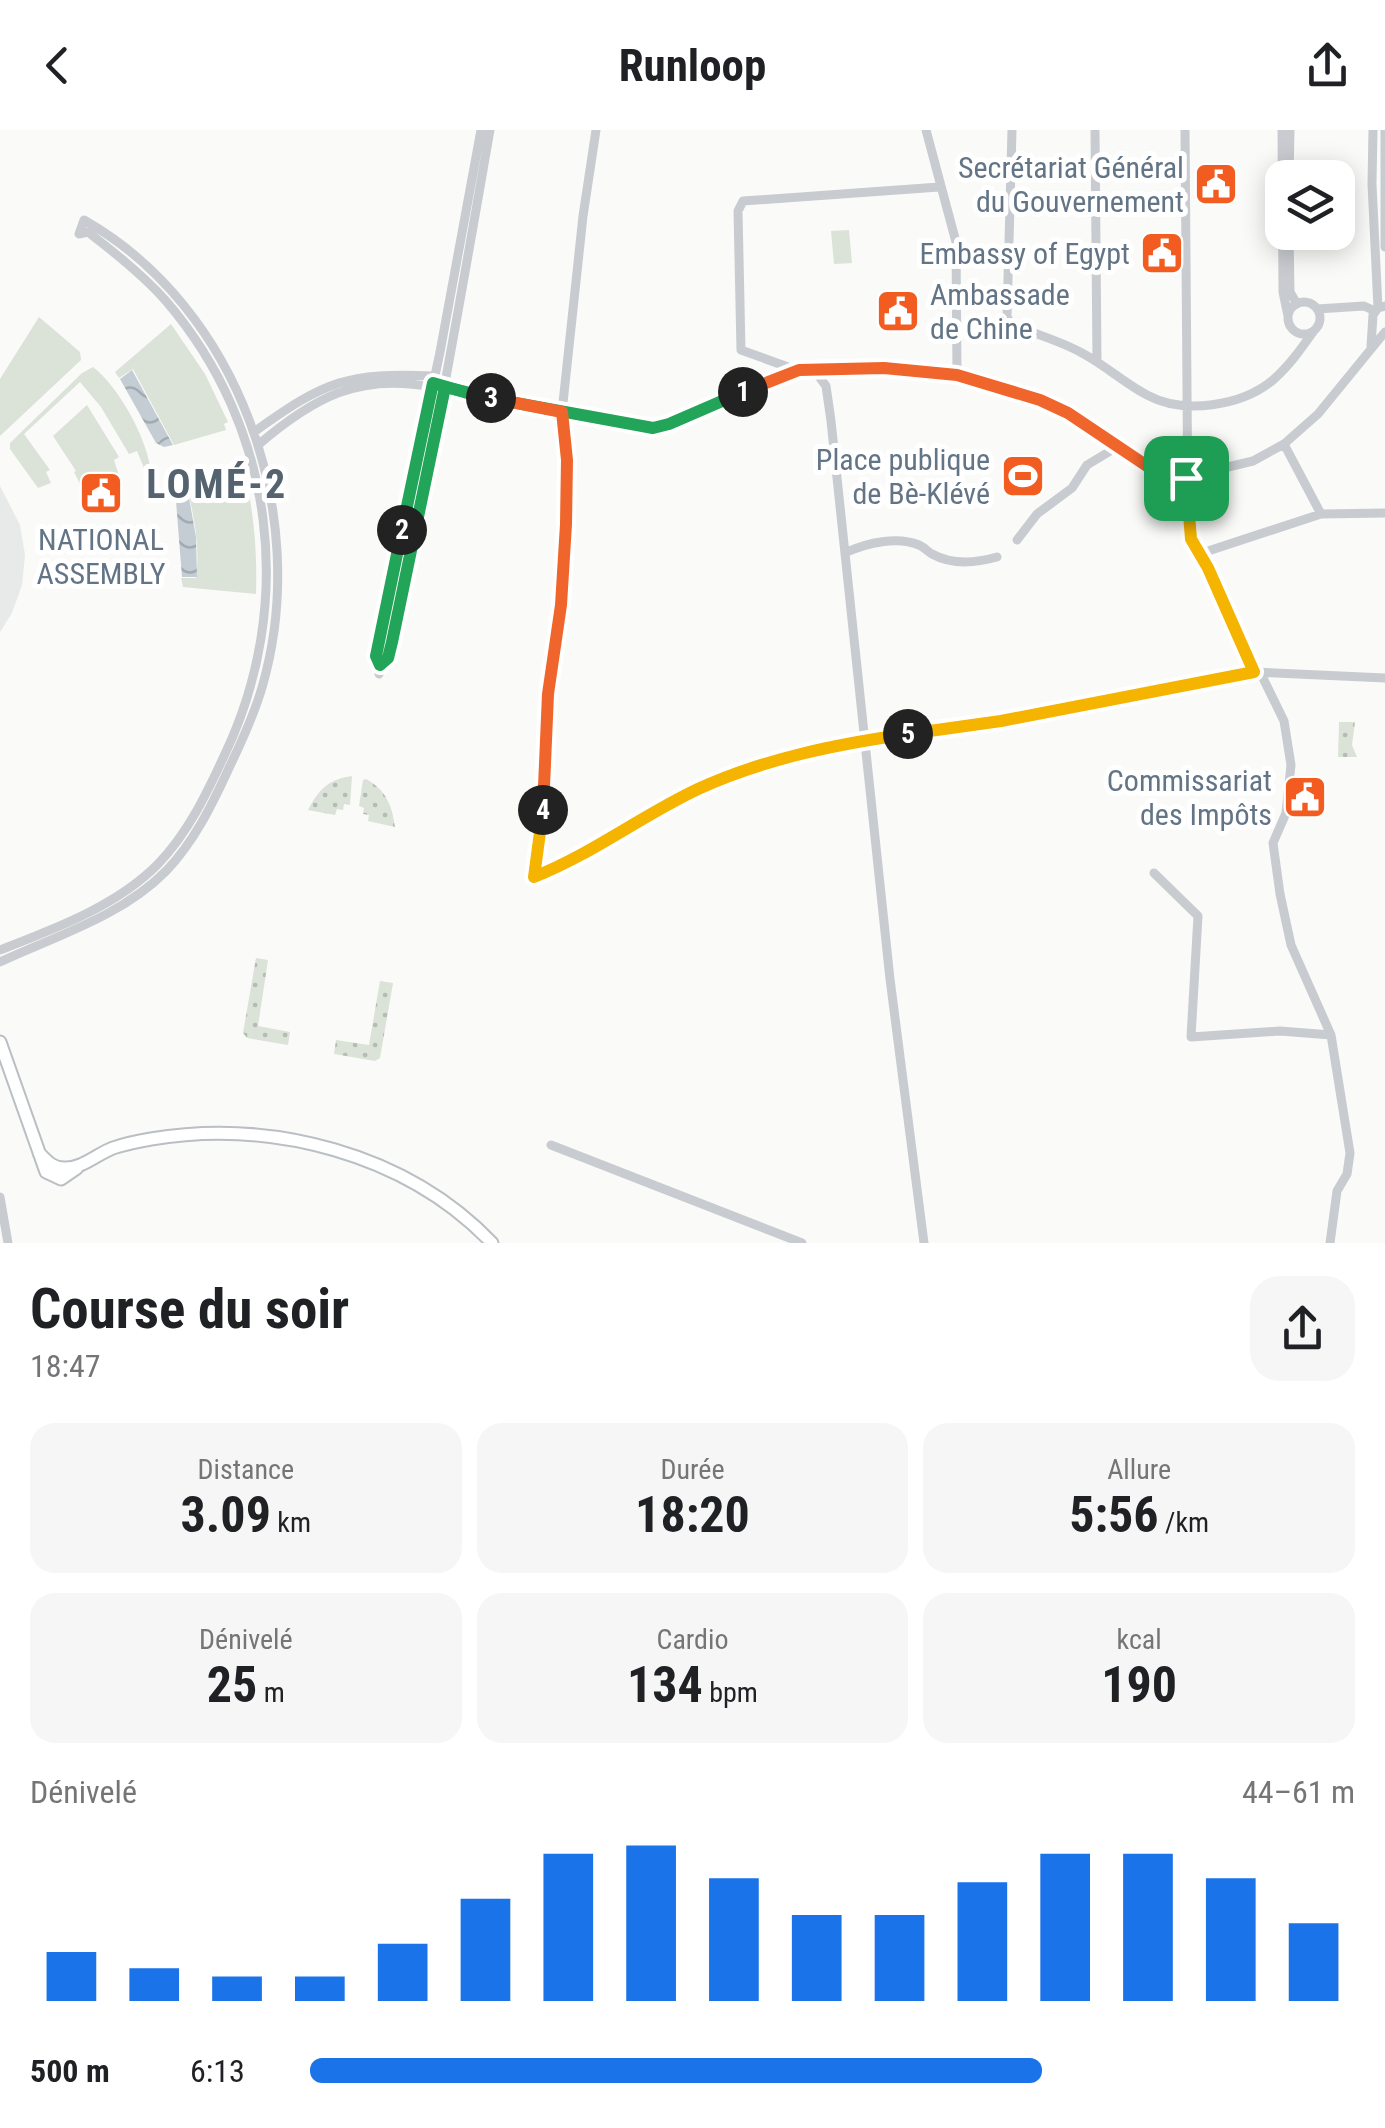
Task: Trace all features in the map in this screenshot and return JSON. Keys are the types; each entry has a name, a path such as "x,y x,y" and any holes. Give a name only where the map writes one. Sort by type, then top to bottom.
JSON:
{"main road":[{"path":"0,1042 46,1172 55,1178 68,1177 80,1165 112,1149 149,1139 228,1132 285,1138 336,1151 404,1177 444,1202 492,1243"}],"street":[{"path":"481,130 474,202 445,387 392,642 380,670 376,656 379,640 433,382 474,202 490,130"},
{"path":"596,130 562,412 567,460 563,573 548,694 543,810 534,877 573,861 642,818 744,770 866,740 1001,721 1254,672 1385,678"},
{"path":"926,130 956,242 957,375"},
{"path":"1012,130 1006,316 1010,322 1096,361 1148,396 1185,406 1224,401 1258,390 1285,369 1313,332 1320,321 1317,308"},
{"path":"1095,130 1096,361"},
{"path":"1185,130 1186,478 1191,539 1254,672 1262,676 1284,721 1291,765 1286,813 1274,843 1280,894 1291,945 1331,1036 1350,1153 1347,1174 1337,1191 1330,1243"},
{"path":"1286,130 1287,160"},
{"path":"1371,347 1379,308 1373,130"},
{"path":"1385,130 1385,247"},
{"path":"1372,176 1384,176"},
{"path":"939,186 740,203 739,348 799,370 884,368 957,375 1040,400 1068,413 1156,472 1186,478 1253,462 1284,444 1318,414 1385,330 1375,324"},
{"path":"0,950 108,901 140,880 175,845 236,732 252,688 262,639 268,568 266,530 246,436 214,367 192,333 142,276 88,232 79,234 84,220 128,250 180,302 216,352 254,432 269,487 277,560 270,650 264,683 250,722 206,814 183,851 140,895 0,962"},
{"path":"1284,250 1283,292 1288,316 1296,332 1313,332"},
{"path":"1289,250 1290,292 1297,304"},
{"path":"1288,316 1297,304 1306,302 1317,308 1379,308"},
{"path":"254,432 310,395 355,376 385,374 433,382 653,428 799,370"},
{"path":"815,371 826,386 847,552 890,979 924,1243"},
{"path":"258,445 312,404 334,393 381,383 433,382"},
{"path":"1284,444 1321,514"},
{"path":"1016,540 1036,514 1072,488 1087,465 1117,447"},
{"path":"1200,554 1321,514 1385,513"},
{"path":"847,552 885,541 914,543 954,560 976,563 996,557"},
{"path":"1154,873 1198,916 1191,1037 1280,1031 1331,1036"},
{"path":"551,1145 802,1243"},
{"path":"0,1196 8,1243"}],"shaded area":[{"path":"849,230 852,263 834,264 831,231"},
{"path":"39,317 80,352 81,360 0,436 0,379"},
{"path":"171,324 205,374 228,422 224,424 226,430 174,445 133,369 119,378 115,372"},
{"path":"93,367 129,413 150,466 144,468 137,451 129,454 101,407 80,382 24,434 50,470 46,472 51,483 38,488 10,449 10,443 82,373"},
{"path":"87,405 119,457 114,460 121,482 85,494 76,471 53,436"},
{"path":"239,476 242,490 248,489 252,515 256,594 183,587 181,578 196,578 197,567 188,492"},
{"path":"0,486 20,525 25,555 22,585 0,632"},
{"path":"1339,722 1355,722 1352,745 1357,757 1338,757"},
{"path":"352,776 350,805 344,804 343,810 337,809 335,815 308,810 326,786"},
{"path":"366,779 387,799 395,827 368,821 369,815 363,814 364,808 359,806"},
{"path":"256,958 268,960 258,1026 290,1032 288,1045 247,1038 243,1033"},
{"path":"380,981 393,983 380,1058 375,1061 334,1054 336,1040 369,1045"}],"water":[{"path":"132,370 173,445 164,447 156,443 120,379"},
{"path":"188,492 196,537 197,577 182,577 176,501"}],"place":[{"name":"Secrétariat Général du Gouvernement","path":"1216,184"},
{"name":"Embassy of Egypt","path":"1162,253"},
{"name":"Ambassade de Chine","path":"898,311"},
{"name":"Place publique de Bè-Klévé","path":"1023,476"},
{"name":"NATIONAL ASSEMBLY","path":"101,493"},
{"name":"Commissariat des Impôts","path":"1305,797"}],"district":[{"name":"LOMÉ-2","path":"217,484"}],"route":[{"path":"1186,478 1142,465 1068,413 1040,400 1006,387 922,370 799,370 653,428 478,396 433,383 376,656 380,665 388,658 445,387 478,396 562,412 567,460 566,524 534,877 573,861 642,818 744,770 866,740 1001,721 1254,672 1191,539 1186,478"}]}
